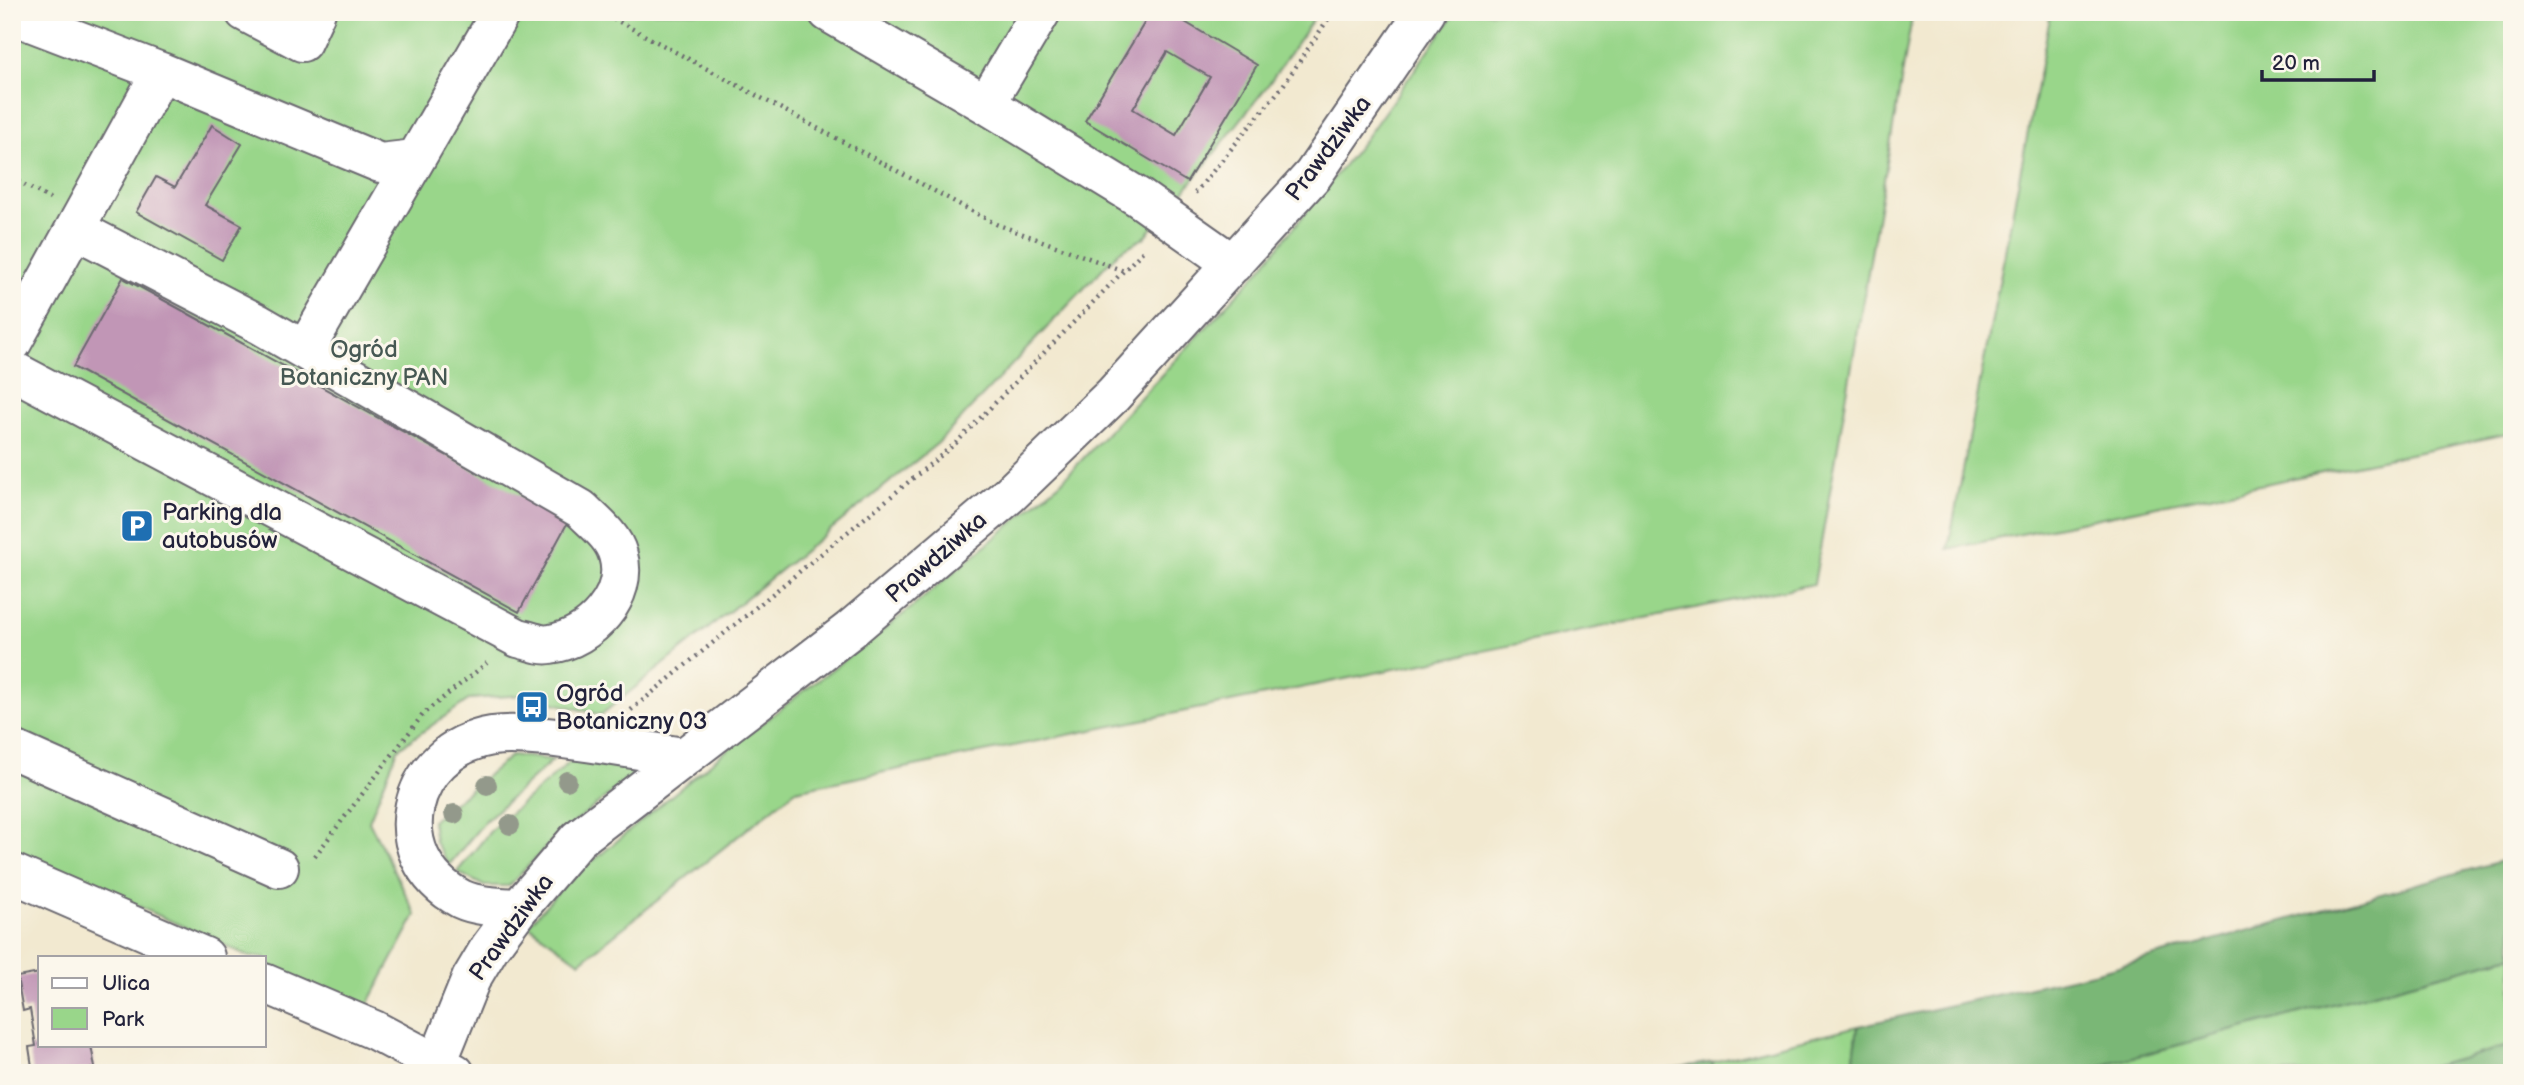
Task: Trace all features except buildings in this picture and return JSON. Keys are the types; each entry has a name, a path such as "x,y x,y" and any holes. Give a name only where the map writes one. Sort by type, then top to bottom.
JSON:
{"street":[{"path":"245,12 302,42 316,12"},
{"path":"306,350 501,12"},
{"path":"828,12 1138,197 1233,264"},
{"path":"986,104 1041,12"},
{"name":"Prawdziwka","path":"441,1070 471,979 490,947 519,908 578,839 850,631 1009,495 1113,395 1313,175 1425,12"},
{"path":"12,15 161,72 380,163 415,159"},
{"path":"12,343 161,72"},
{"path":"12,370 518,639 547,645 566,640 590,626 608,608 622,581 618,554 604,531 581,509 306,350 75,229"},
{"path":"519,908 464,900 440,885 424,867 414,844 412,818 420,791 432,768 454,750 491,736 527,735 596,742 683,757"},
{"path":"12,749 279,868"},
{"path":"12,873 203,956"},
{"path":"266,984 373,1030 441,1070"}],"path":[{"path":"601,12 996,224 1124,271"},
{"path":"630,711 956,443 1172,221 1282,87 1333,12"}],"green space":[{"name":"Ogród Botaniczny PAN","path":"12,12 1318,12 1268,85 1144,238 1120,251 938,443 601,715 523,695 470,699 398,749 369,821 416,915 365,1010 266,965 266,956 248,956 12,849"},
{"path":"1456,12 1913,12 1814,584 796,790 580,962 528,925 564,885 718,757 910,609 1061,482 1257,273 1365,139"},
{"path":"2051,12 2512,12 2512,433 1948,549"},
{"path":"512,755 553,760 485,821 449,865 435,842 432,821"},
{"path":"570,762 629,768 633,775 553,840 509,886 484,886 457,872 492,829"},
{"path":"2512,858 2512,956 2074,1073 1852,1073 1858,1026 2097,972"},
{"path":"2512,956 2512,1045 2408,1073 2074,1073"},
{"path":"1858,1026 1852,1073 1712,1073 1713,1062"},
{"path":"2512,1045 2512,1073 2408,1073"},
{"path":"1713,1062 1712,1073 1645,1073"}],"place":[{"name":"Parking dla autobusów","path":"137,526"},
{"name":"Ogród Botaniczny 03","path":"532,707"}]}
